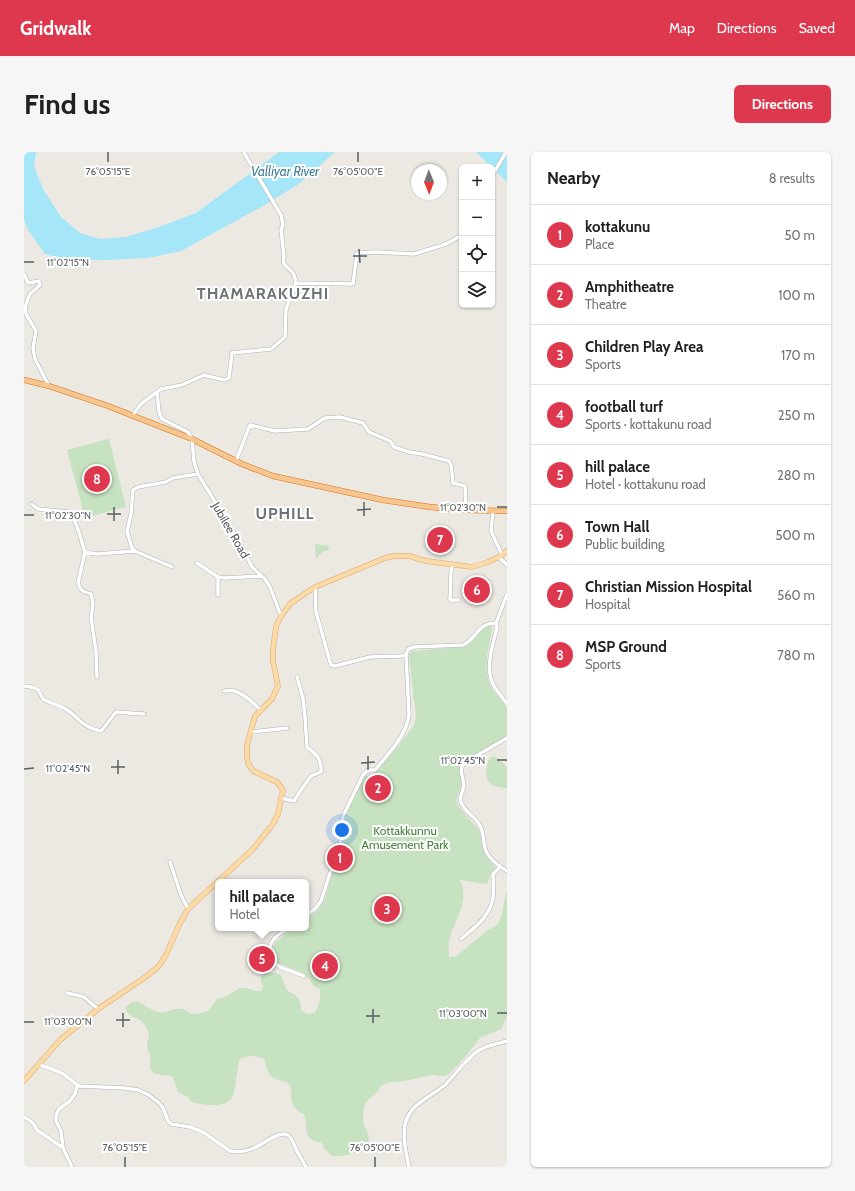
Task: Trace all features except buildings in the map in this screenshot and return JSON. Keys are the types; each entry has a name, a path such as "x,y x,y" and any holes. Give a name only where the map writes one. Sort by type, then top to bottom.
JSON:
{"highway":[{"path":"24,380 49,386 192,439 236,461 273,476 383,500 430,507 507,511"}],"main road":[{"path":"221,879 252,850 273,824 278,814 283,790 276,782 253,771 248,764 247,745 255,716 272,699 278,686 273,661 275,631 280,616 291,603 314,587 385,558 394,556 409,556 426,561 472,567 488,562 507,551"},
{"path":"24,1081 60,1040 98,1009 147,976 158,966 166,955 179,925 188,909 215,884"}],"street":[{"path":"495,171 506,152"},
{"path":"132,416 141,404 161,389 182,385 204,374 224,380 229,378 232,353 270,349 285,337 286,309 296,283 295,276 284,265 283,261 281,215 244,153"},
{"path":"296,283 353,284 357,254 376,252 414,254 446,244 460,236"},
{"path":"24,274 28,282 39,281 40,285 30,294 25,307 26,314 36,331 33,348 35,359 49,386"},
{"path":"157,392 159,412 162,419 188,432 192,439"},
{"path":"236,461 250,425 275,432 308,429 325,418 340,417 363,423 369,432 390,441 394,447 449,461 451,465 453,483 465,486 466,510"},
{"name":"Jubilee Road","path":"192,439 194,462 198,474 237,538 252,567 262,576 270,587 280,616"},
{"path":"172,567 132,548 127,531 131,514 133,490 166,482 173,478 198,474"},
{"path":"32,504 38,509 68,512 78,527 85,552 78,583 81,590 91,594 92,596 93,604 91,618 96,651 96,677"},
{"path":"493,511 491,531 500,556 507,565"},
{"path":"85,552 97,554 136,551"},
{"path":"197,563 218,577 262,576"},
{"path":"452,565 450,600 459,600"},
{"path":"218,577 218,595"},
{"path":"314,587 316,612 329,660 332,665 335,666 370,657 406,655"},
{"path":"507,594 496,623 497,627 489,666 490,677 507,704"},
{"path":"309,913 316,908 321,901 341,839 343,816 363,775 368,770 375,770 398,740 409,722 406,655 408,649 414,647 463,645 469,642 476,633 487,624 496,623"},
{"path":"281,798 294,801 311,776 321,772 321,765 316,753 307,747 303,698 297,677"},
{"path":"24,686 32,686 39,691 44,699 72,713 80,722 92,730 101,731 116,712 144,714"},
{"path":"224,691 235,691 241,694 261,710"},
{"path":"250,732 287,728"},
{"path":"507,738 464,763 461,772 464,786 460,799 464,809 479,824 482,830 487,854 500,867 507,871"},
{"path":"170,862 180,895 188,909"},
{"path":"461,939 482,921 491,905 494,896 493,874 500,867"},
{"path":"284,931 272,941 268,950 270,960 280,967 304,976"},
{"path":"67,993 84,998 98,1009"},
{"path":"409,1167 404,1137 407,1118 414,1108 445,1085 476,1052 483,1048 507,1041"},
{"path":"38,1064 62,1073 77,1085 85,1087 125,1088 138,1090 159,1102 171,1124 190,1127 203,1132 230,1151 247,1151 256,1148 281,1134 289,1135 306,1167"},
{"path":"72,1167 63,1148 61,1131 56,1121 56,1115 59,1109 70,1101 75,1094 77,1085"},
{"path":"24,1117 32,1122 37,1130 63,1148"}],"green space":[{"path":"109,439 126,507 85,518 67,450"},
{"path":"315,544 329,546 328,550 322,552 316,559"},
{"name":"Kottakkunnu Amusement Park","path":"489,626 492,626 487,658 487,673 491,687 507,707 507,737 459,764 462,785 456,800 459,807 479,830 483,846 489,860 496,868 490,876 487,884 460,880 463,888 462,903 449,941 449,957 455,957 489,929 498,924 507,892 507,1017 501,1029 480,1038 449,1074 444,1076 433,1075 386,1083 381,1086 375,1095 368,1100 363,1111 364,1125 369,1137 367,1146 348,1155 332,1156 324,1148 322,1143 315,1142 308,1136 304,1114 298,1111 293,1104 289,1084 276,1079 270,1074 267,1070 264,1059 248,1056 239,1060 234,1094 227,1102 209,1105 191,1102 188,1097 178,1092 173,1077 156,1074 152,1071 150,1067 150,1055 147,1047 149,1033 143,1023 131,1016 127,1012 126,1008 129,1004 137,1002 158,1012 184,1009 192,1014 206,1012 217,999 227,996 240,988 261,991 263,986 261,976 265,973 276,973 280,975 287,990 298,998 301,1010 307,1014 315,1013 320,1000 320,989 315,987 301,972 277,963 272,958 271,950 276,942 289,931 309,931 309,917 319,909 325,899 344,841 343,820 349,806 366,776 371,777 400,744 414,725 416,717 409,654 412,651 464,647"},
{"path":"491,757 496,757 507,767 507,789 494,786 490,784 488,780 486,768"}],"water":[{"name":"Valliyar River","path":"24,152 36,152 34,166 43,189 61,217 80,233 100,239 126,237 156,228 196,213 279,152 335,152 300,183 270,202 181,251 148,258 70,260 45,254 28,230 24,219"},
{"path":"476,152 507,152 507,182 495,170 495,164 488,164"}],"place":[{"name":"MSP Ground","path":"97,479"},
{"name":"Christian Mission Hospital","path":"440,540"},
{"name":"Town Hall","path":"477,590"},
{"name":"Amphitheatre","path":"378,788"},
{"name":"kottakunu","path":"340,858"},
{"name":"Children Play Area","path":"387,909"},
{"name":"hill palace","path":"262,959"},
{"name":"football turf","path":"325,966"}],"district":[{"name":"THAMARAKUZHI","path":"263,293"},
{"name":"UPHILL","path":"285,513"}]}
